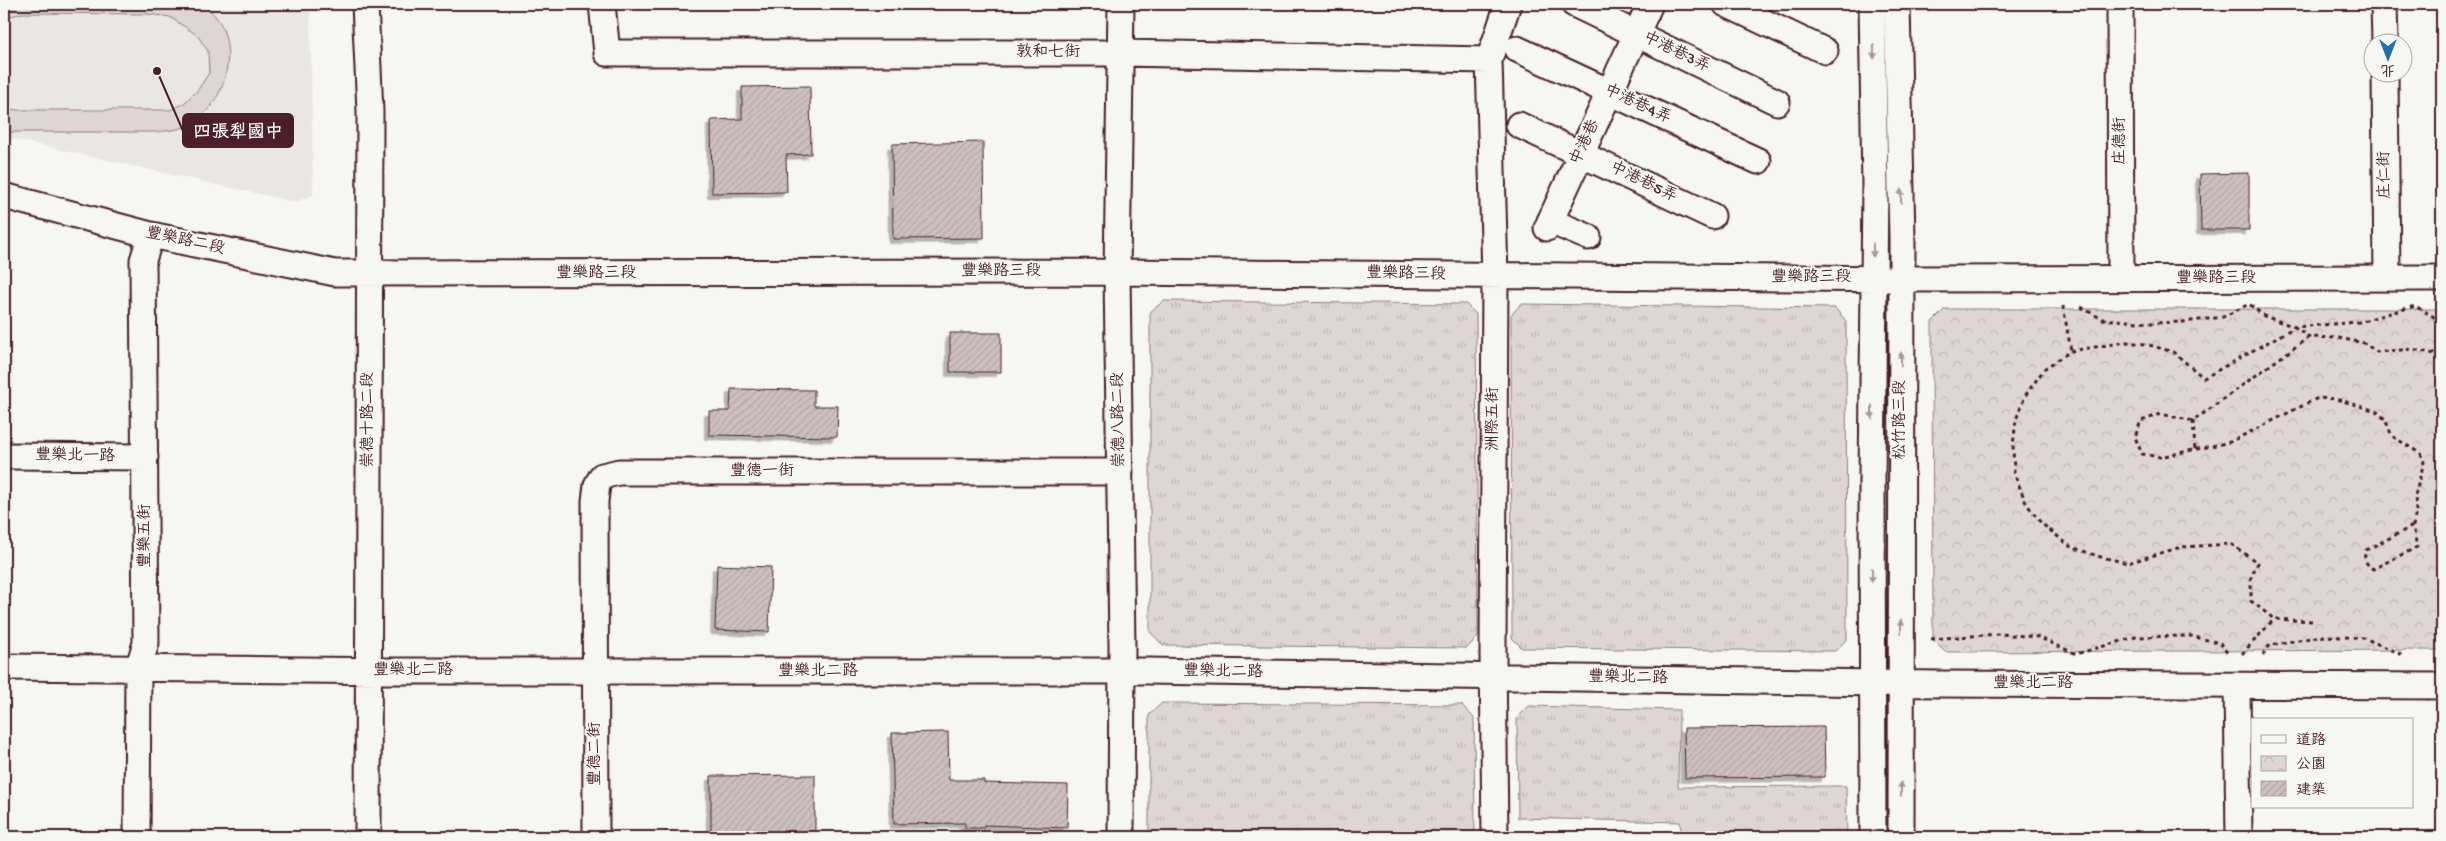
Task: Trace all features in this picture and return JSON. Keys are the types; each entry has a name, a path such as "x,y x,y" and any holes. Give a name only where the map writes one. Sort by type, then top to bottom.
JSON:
{"street":[{"name":"崇德十路二段","path":"364,4 370,111 368,837"},
{"name":"敦和七街","path":"602,4 607,53 1120,53 1489,60"},
{"name":"崇德八路二段","path":"1121,4 1117,272 1122,671 1121,837"},
{"name":"洲際五街","path":"1495,837 1495,277 1489,60 1508,4"},
{"name":"中港巷3弄","path":"1574,4 1778,102"},
{"name":"中港巷","path":"1588,237 1549,224 1650,4"},
{"path":"1726,4 1825,50"},
{"name":"松竹路三段","path":"1872,4 1875,158 1873,278 1873,837"},
{"name":"松竹路三段","path":"1897,4 1901,105 1901,837"},
{"name":"庄德街","path":"2120,4 2121,279"},
{"path":"2384,4 2385,32"},
{"name":"中港巷4弄","path":"1516,49 1758,161"},
{"name":"庄仁街","path":"2385,82 2387,278"},
{"name":"中港巷5弄","path":"1519,125 1712,216"},
{"name":"豐樂路二段","path":"4,196 151,235 334,273 369,273"},
{"name":"豐樂五街","path":"137,837 138,669 146,643 143,260 151,235"},
{"name":"豐樂路三段","path":"369,273 1117,272 1495,277 1900,279 2442,278"},
{"name":"豐樂北一路","path":"4,456 146,457"},
{"name":"豐德一街","path":"596,671 595,501 597,485 602,476 618,472 1120,472"},
{"name":"豐樂北二路","path":"4,667 368,671 1122,671 1872,682 2442,686"},
{"name":"豐德二街","path":"596,671 596,837"},
{"path":"2237,685 2239,837"}],"path":[{"path":"2081,307 2102,319 2151,323 2183,322 2222,317 2249,304 2264,316 2295,327 2309,337 2339,338 2364,343 2377,352 2413,349 2434,354 2442,361"},
{"path":"2063,306 2071,351"},
{"path":"2312,621 2274,618 2251,601 2252,576 2258,563 2231,544 2181,546 2128,563 2101,557 2071,546 2041,523 2026,503 2014,473 2013,445 2016,420 2025,396 2045,368 2071,351 2126,342 2146,344 2173,352 2204,378 2295,327 2359,322 2415,306 2434,317 2442,318"},
{"path":"2309,337 2193,421 2161,414 2141,421 2135,437 2142,454 2160,457 2230,442 2318,398 2336,399 2376,411 2385,419 2392,436 2421,454 2424,462 2414,496 2416,511 2413,526 2418,546 2373,569 2366,564 2364,557 2366,550 2413,526"},
{"path":"2193,421 2195,450"},
{"path":"2242,654 2274,618"},
{"path":"1931,639 1999,634 2038,637 2076,654 2136,637 2191,636 2220,643 2228,654"},
{"path":"2263,655 2270,645 2322,636 2364,638 2403,656"}],"shaded area":[{"path":"4,4 310,4 313,195 295,202 4,137"}],"green space":[{"path":"4,4 204,4 218,20 224,32 228,59 223,85 210,108 189,125 178,129 159,132 4,132 4,108 16,110 170,110 183,104 197,91 209,73 208,51 197,35 170,17 148,14 22,13 4,18"},
{"path":"1164,301 1466,304 1476,314 1478,637 1467,648 1163,645 1150,632 1150,312"},
{"path":"1521,304 1835,308 1846,321 1847,639 1835,651 1522,648 1512,638 1511,315"},
{"path":"1945,309 2442,309 2442,650 1945,652 1933,640 1932,322"},
{"path":"1162,703 1462,705 1474,718 1475,837 1149,837 1149,715"},
{"path":"1529,706 1679,710 1678,787 1846,786 1847,837 1682,837 1680,822 1518,818 1517,718"}],"building":[{"path":"810,86 811,154 786,155 787,192 712,193 711,120 742,119 742,87"},
{"path":"983,142 984,238 893,239 892,144"},
{"path":"2249,173 2249,230 2201,230 2200,174"},
{"path":"950,333 1001,333 1001,372 950,372"},
{"path":"731,389 814,390 814,406 838,406 837,437 709,435 709,411 730,411"},
{"path":"717,565 771,567 769,632 715,630"},
{"path":"1824,727 1825,777 1685,778 1684,728"},
{"path":"948,732 949,780 984,780 984,783 1068,785 1067,828 984,825 984,828 965,828 965,823 894,824 892,733"},
{"path":"815,775 815,837 711,837 711,776"}],"place":[{"name":"四張犁國中","path":"157,71"}]}
